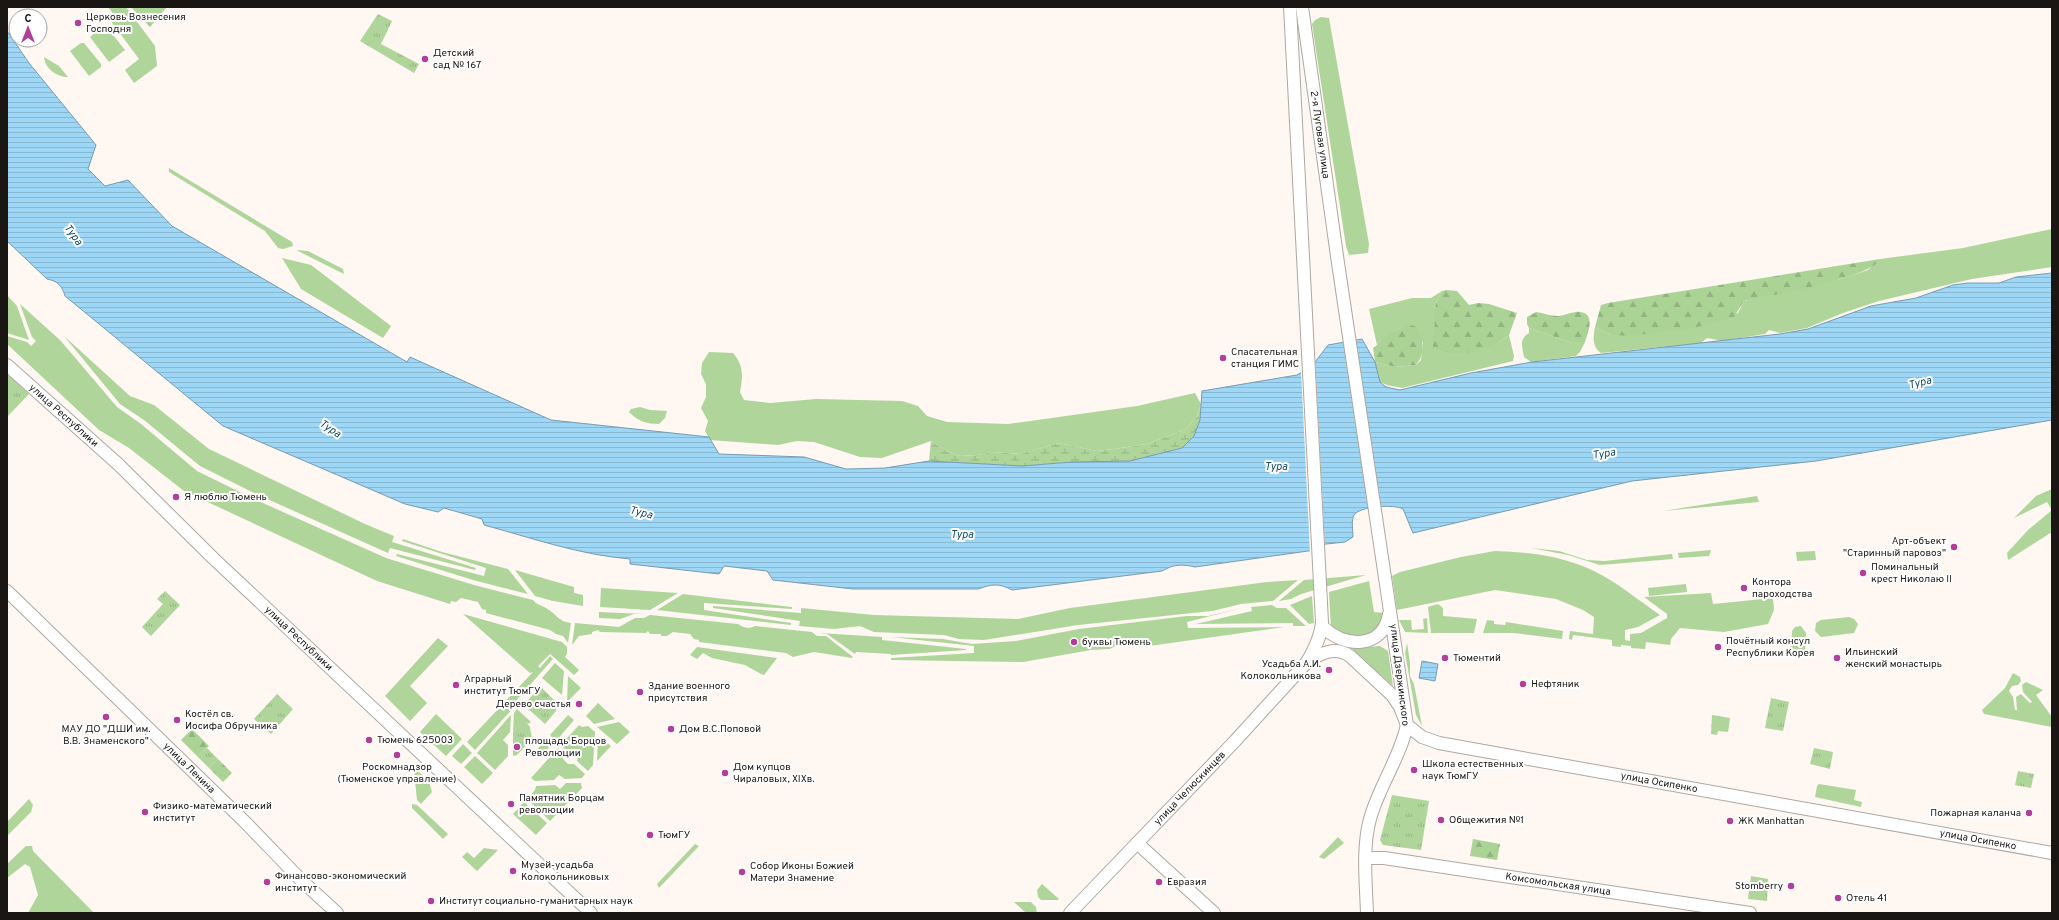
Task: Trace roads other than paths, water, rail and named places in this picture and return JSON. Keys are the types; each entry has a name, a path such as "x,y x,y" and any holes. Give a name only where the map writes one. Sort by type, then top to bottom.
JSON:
{"main road":[{"name":"2-я Луговая улица","path":"1290,7 1304,253 1322,624"},
{"name":"2-я Луговая улица","path":"1302,7 1338,263 1390,611"},
{"name":"улица Республики","path":"7,364 118,464 208,552 591,913"},
{"name":"улица Ленина","path":"7,591 250,827 301,880 337,913"},
{"path":"1322,624 1331,635 1342,640 1362,641 1380,634 1386,626 1390,611"},
{"name":"улица Дзержинского","path":"1367,913 1366,858 1368,829 1374,806 1402,742 1407,725 1390,611"},
{"path":"1307,662 1318,640 1322,624"},
{"path":"1307,662 1330,651 1344,652 1392,695 1400,707 1407,725"},
{"name":"улица Челюскинцев","path":"1070,913 1307,662"},
{"name":"улица Осипенко","path":"1407,725 1422,737 1446,744 2052,852"},
{"path":"1137,843 1214,913"},
{"name":"Комсомольская улица","path":"1366,858 1384,858 1750,913"}],"water":[{"name":"Тура","path":"7,31 8,48 19,48 29,63 96,145 88,169 105,186 128,180 172,226 407,362 410,357 551,420 709,437 719,454 804,457 846,469 885,468 929,461 1022,466 1072,462 1130,461 1182,448 1194,436 1200,420 1202,391 1297,375 1312,366 1328,345 1362,339 1375,362 1380,382 1386,387 1400,390 1471,373 1532,362 1780,334 1808,329 1871,306 1916,298 1953,285 1968,283 1999,283 2016,277 2052,273 2052,420 1816,461 1632,481 1413,533 1403,509 1399,507 1385,506 1370,508 1357,512 1354,515 1352,523 1353,537 1345,542 1317,545 1315,550 1195,567 1178,565 1162,571 1012,590 1003,586 995,585 978,589 853,589 773,580 767,571 724,566 719,574 630,564 630,559 574,550 484,525 482,519 444,508 438,512 405,504 223,426 65,296 59,284 47,279 7,241"},
{"path":"1422,661 1438,664 1435,681 1419,678"}],"place":[{"name":"Церковь Вознесения Господня","path":"78,23"},
{"name":"Детский сад № 167","path":"425,59"},
{"name":"Спасательная станция ГИМС","path":"1223,358"},
{"name":"Я люблю Тюмень","path":"176,497"},
{"name":"Арт-объект \"Старинный паровоз\"","path":"1954,547"},
{"name":"Поминальный крест Николаю II","path":"1863,573"},
{"name":"Контора пароходства","path":"1744,588"},
{"name":"буквы Тюмень","path":"1074,642"},
{"name":"Почётный консул Республики Корея","path":"1718,647"},
{"name":"Тюментий","path":"1445,658"},
{"name":"Ильинский женский монастырь","path":"1837,658"},
{"name":"Усадьба А.И. Колокольникова","path":"1329,670"},
{"name":"Нефтяник","path":"1523,684"},
{"name":"Аграрный институт ТюмГУ","path":"456,685"},
{"name":"Здание военного присутствия","path":"640,692"},
{"name":"Дерево счастья","path":"579,704"},
{"name":"МАУ ДО \"ДШИ им. В.В. Знаменского\"","path":"106,717"},
{"name":"Костёл св. Иосифа Обручника","path":"177,720"},
{"name":"Дом В.С.Поповой","path":"671,729"},
{"name":"Тюмень 625003","path":"369,740"},
{"name":"площадь Борцов Революции","path":"517,747"},
{"name":"Роскомнадзор (Тюменское управление)","path":"397,755"},
{"name":"Школа естественных наук ТюмГУ","path":"1414,770"},
{"name":"Дом купцов Чираловых, XIXв.","path":"725,773"},
{"name":"Памятник Борцам революции","path":"511,804"},
{"name":"Физико-математический институт","path":"145,812"},
{"name":"Пожарная каланча","path":"2029,813"},
{"name":"Общежития №1","path":"1441,820"},
{"name":"ЖК Manhattan","path":"1730,821"},
{"name":"ТюмГУ","path":"650,835"},
{"name":"Музей-усадьба Колокольниковых","path":"513,871"},
{"name":"Собор Иконы Божией Матери Знамение","path":"742,872"},
{"name":"Финансово-экономический институт","path":"267,882"},
{"name":"Евразия","path":"1159,882"},
{"name":"Stomberry","path":"1791,886"},
{"name":"Отель 41","path":"1838,898"},
{"name":"Институт социально-гуманитарных наук","path":"431,901"}]}
